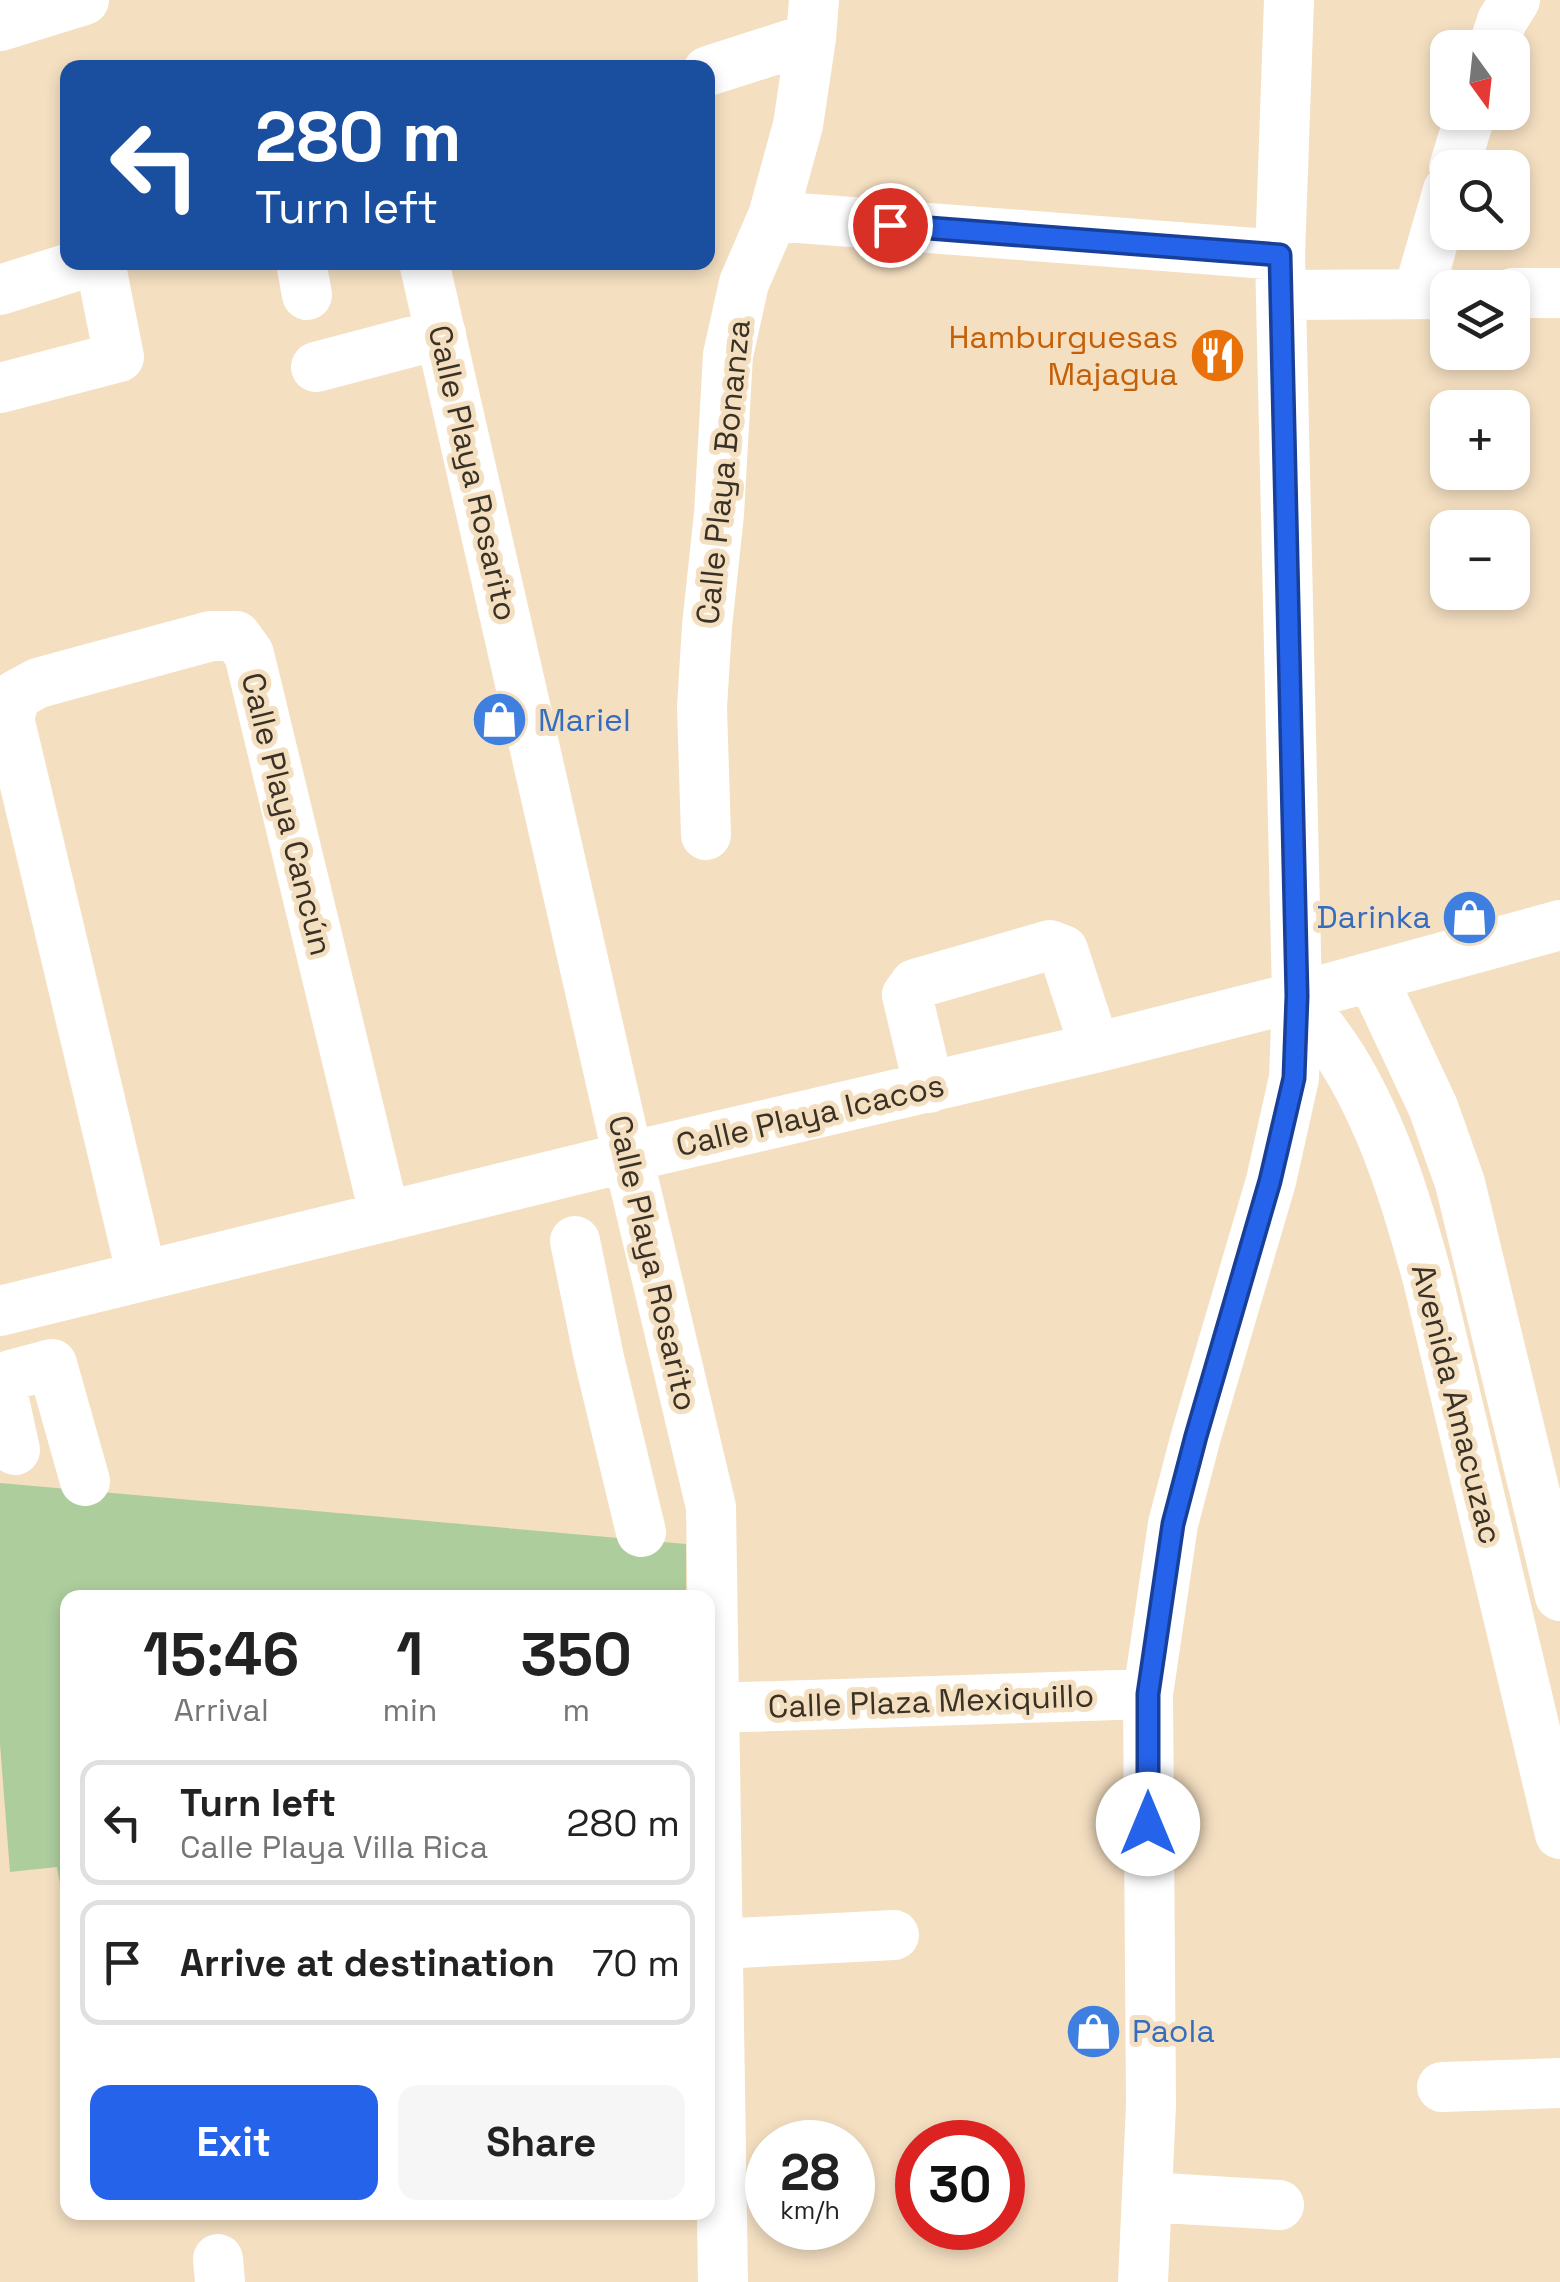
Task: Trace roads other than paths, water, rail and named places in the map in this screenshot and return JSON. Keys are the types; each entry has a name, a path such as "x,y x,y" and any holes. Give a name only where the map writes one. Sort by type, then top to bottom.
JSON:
{"street":[{"path":"0,26 84,0"},
{"path":"1143,2282 1151,2105 1148,1694 1173,1524 1270,1181 1294,1078 1297,996 1281,275 1289,0"},
{"path":"1499,30 1516,0"},
{"path":"715,67 812,19"},
{"name":"Calle Playa Bonanza","path":"706,835 702,707 728,355 744,283 773,216 798,125 812,19"},
{"path":"773,216 1430,294"},
{"path":"0,290 64,270"},
{"path":"0,388 119,357 102,270"},
{"name":"Calle Playa Rosarito","path":"426,270 711,1508 712,1590"},
{"path":"1530,294 1560,293"},
{"path":"316,368 441,334"},
{"name":"Calle Playa Cancún","path":"142,1276 8,718 16,695 38,683 211,636 236,636 248,654 384,1217"},
{"name":"Calle Playa Icacos","path":"7,1309 628,1156 1095,1048 1560,925"},
{"path":"929,1088 907,995 915,984 1050,945 1063,950 1095,1048"},
{"name":"Avenida Amacuzac","path":"1372,977 1433,1107 1460,1183 1560,1596"},
{"name":"Avenida Amacuzac","path":"1297,996 1346,1065 1381,1134 1407,1202 1560,1834"},
{"path":"575,1240 642,1532"},
{"path":"7,1309 14,1450"},
{"path":"599,1358 672,1340"},
{"path":"9,1376 52,1364 85,1480"},
{"name":"Calle Plaza Mexiquillo","path":"715,1708 1148,1694"},
{"name":"Calle Playa Rosarito","path":"715,1767 723,2282"},
{"path":"718,1944 894,1935"},
{"path":"1442,2087 1560,2084"},
{"path":"1147,2197 1279,2204"}],"place":[{"name":"Hamburguesas Majagua","path":"1217,355"},
{"name":"Mariel","path":"499,720"},
{"name":"Darinka","path":"1470,917"},
{"name":"Paola","path":"1093,2031"}]}
